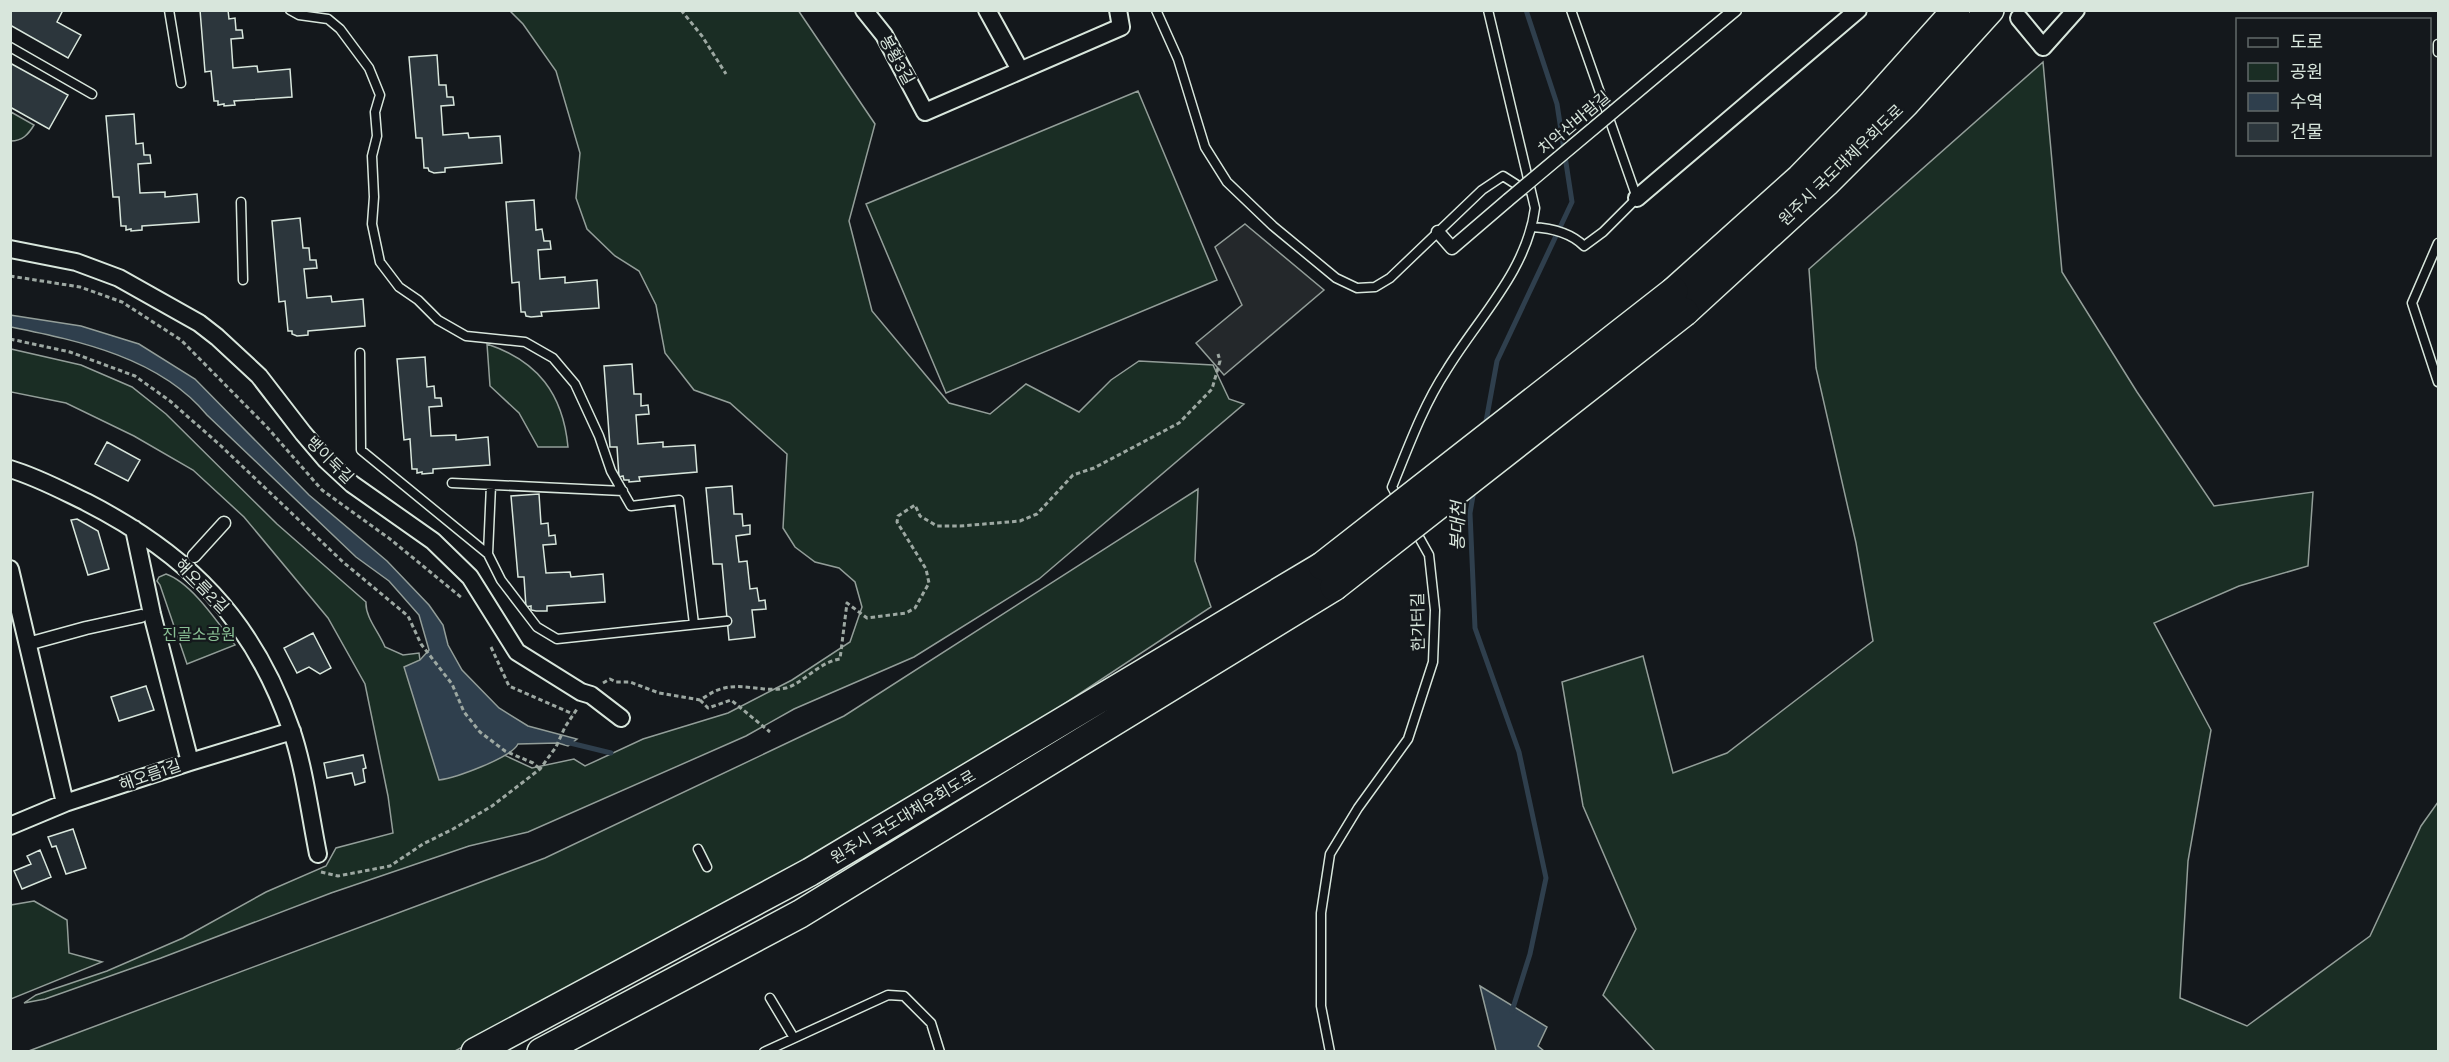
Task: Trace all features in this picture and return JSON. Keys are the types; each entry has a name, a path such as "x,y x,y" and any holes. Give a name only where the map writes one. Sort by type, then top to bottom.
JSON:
{"highway":[{"name":"원주시 국도대체우회도로","path":"1679,301 1871,105 1956,10"},
{"name":"원주시 국도대체우회도로","path":"1679,301 1827,182 1905,104 1990,10"},
{"path":"1328,577 1679,301"},
{"name":"원주시 국도대체우회도로","path":"475,1052 810,872 1328,577"},
{"name":"원주시 국도대체우회도로","path":"541,1052 800,914 1328,577"}],"street":[{"name":"봉황3길","path":"864,10 884,35 925,112 1020,70"},
{"path":"987,10 1020,70 1119,19"},
{"name":"치악산바람길","path":"1438,232 1452,248 1735,10"},
{"path":"1637,198 1858,10"},
{"path":"2019,18 2043,47 2076,10"},
{"name":"뱅이둑길","path":"10,249 76,262 119,279 199,323 259,376 326,460 352,483 433,541 470,577 517,652 581,692 591,695 621,718"},
{"name":"해오름2길","path":"10,469 67,493 134,529 169,553 205,585 243,631 268,674 292,731 318,854"},
{"path":"194,556 224,523"},
{"path":"134,529 190,762"},
{"path":"143,572 152,561 169,553"},
{"path":"10,569 65,803"},
{"path":"35,642 141,616"},
{"name":"해오름1길","path":"10,826 65,803 292,731"}],"lane":[{"path":"169,10 181,83"},
{"path":"290,10 299,15 328,19 340,29 369,68 380,95 375,112 377,136 372,156 374,197 372,224 380,262 399,287 418,300 438,320 466,336 525,342 553,358 575,384 599,436 611,471 631,506 679,500 694,624"},
{"path":"1156,10 1178,59 1205,147 1227,182 1273,226 1336,278 1358,288 1375,287 1390,278 1482,190 1503,177 1532,195"},
{"path":"1488,10 1532,195"},
{"path":"1532,227 1546,227 1576,239 1584,246 1603,232 1637,198 1571,10"},
{"path":"2439,45 2439,52"},
{"path":"10,47 92,94"},
{"name":"한가터길","path":"1330,1052 1321,1006 1321,914 1330,854 1358,808 1408,739 1433,662 1435,610 1429,555 1392,487 1413,436 1444,373 1513,274 1532,227 1535,208 1532,195"},
{"path":"241,202 243,280"},
{"path":"2439,243 2412,303 2439,382"},
{"path":"360,353 361,450 488,554 501,580 537,627 557,639 727,621"},
{"path":"452,483 622,491"},
{"path":"488,554 491,485"},
{"path":"698,849 707,867"},
{"path":"765,1052 888,995 904,996 931,1023 940,1052"},
{"path":"770,998 794,1038"}],"path":[{"path":"681,10 702,36 726,74"},
{"path":"10,276 80,287 122,302 181,340 266,426 322,490 390,538 465,601"},
{"path":"10,339 70,352 135,376 170,401 220,444 343,562 408,616 423,648 452,684 464,712 480,732 505,751 533,763 540,769"},
{"path":"700,700 718,689 729,687 763,690 788,688 807,674 840,659 847,603 867,618 906,613 915,608 929,583 926,569 897,522 898,516 915,505 920,516 937,526 1020,521 1037,514 1073,475 1094,468 1179,423 1212,389 1220,362 1218,354"},
{"path":"487,637 509,686 573,714"},
{"path":"601,684 610,679 616,682 630,682 659,693 700,700 708,708 731,700 770,732"},
{"path":"312,870 338,876 390,866 423,844 453,830 492,806 540,769 556,747 565,727"}],"green space":[{"path":"798,10 875,124 849,221 872,311 949,403 990,414 1026,384 1079,412 1111,380 1139,361 1213,365 1229,399 1244,404 1039,579 914,657 794,709 746,736 528,832 469,846 331,893 161,958 45,999 24,1003 36,995 107,971 183,938 266,892 326,866 336,848 393,833 388,796 365,684 328,618 244,517 193,470 134,436 66,403 11,392 11,349 81,365 132,387 166,414 277,524 366,602 370,619 385,647 403,655 419,653 420,660 504,755 532,768 574,759 585,766 643,739 728,713 792,680 850,642 862,607 855,582 839,568 815,562 795,547 783,528 787,454 730,403 694,390 665,353 656,305 639,271 615,256 587,229 576,198 580,153 556,71 523,24 510,11"},
{"path":"2043,62 2062,272 2137,392 2214,506 2313,492 2308,566 2239,586 2154,623 2211,730 2188,861 2180,998 2247,1026 2370,936 2421,826 2438,802 2438,1051 1655,1051 1603,995 1636,929 1583,806 1562,682 1643,656 1673,773 1727,753 1873,641 1856,543 1816,368 1809,269"},
{"path":"1138,91 1217,280 946,393 866,204"},
{"path":"11,112 34,125 24,137 11,141"},
{"path":"487,344 520,360 545,382 560,411 568,447 538,447 519,413 490,386"},
{"path":"1198,489 1195,561 1211,607 952,778 718,912 455,1051 26,1052 545,858 844,716"},
{"name":"진골소공원","path":"166,574 176,579 195,595 235,645 187,664 157,581 159,577"},
{"path":"34,901 67,920 69,953 102,962 11,999 11,905"}],"shaded area":[{"path":"1245,224 1324,290 1224,375 1196,343 1242,305 1215,247"}],"water":[{"path":"10,315 81,326 139,344 195,379 309,495 387,561 429,605 443,625 448,645 462,670 499,708 528,726 577,739 568,746 558,743 518,744 494,761 457,776 439,780 404,667 420,660 429,650 419,615 389,581 356,557 188,395 166,379 143,366 91,346 11,327"},
{"path":"1480,986 1547,1027 1538,1046 1544,1051 1496,1051"}],"building":[{"path":"10,10 63,10 57,22 81,35 68,58 10,25"},
{"path":"200,10 228,10 229,19 235,18 236,30 242,30 243,38 231,39 233,68 257,66 258,72 290,69 292,97 234,101 235,105 218,105 218,101 214,101 211,71 205,72"},
{"path":"437,55 439,85 446,85 447,97 453,97 454,105 441,106 443,135 468,133 469,138 500,136 502,163 445,168 445,172 434,173 424,168 422,138 416,138 409,57"},
{"path":"10,63 68,95 49,129 10,107"},
{"path":"134,114 136,144 143,143 144,155 150,155 151,163 138,164 140,193 165,192 165,197 197,194 199,222 142,226 142,230 131,231 131,229 126,230 126,226 121,226 119,197 113,197 106,116"},
{"path":"534,200 536,230 542,229 544,241 550,241 551,249 538,250 540,279 565,277 565,283 597,280 599,308 541,312 542,316 531,317 521,312 519,282 512,283 506,202"},
{"path":"300,218 303,248 309,248 310,260 316,260 317,268 304,269 307,298 331,296 332,302 363,299 365,326 308,331 308,335 297,336 292,334 292,331 288,331 285,301 279,302 272,221"},
{"path":"425,357 427,387 434,386 435,398 441,398 442,406 429,407 431,436 456,435 456,440 488,437 490,465 433,469 433,473 422,474 422,472 417,473 417,469 412,469 410,439 404,440 397,359"},
{"path":"632,364 634,394 641,394 641,406 648,405 649,414 636,415 638,444 663,442 663,447 695,445 697,472 639,477 640,481 629,482 629,480 624,480 623,476 619,477 617,447 610,447 604,366"},
{"path":"107,442 140,460 128,481 95,464"},
{"path":"732,486 734,514 742,514 743,526 750,525 750,534 736,536 739,562 747,561 750,589 757,588 759,601 765,600 766,609 752,610 755,637 729,640 722,564 713,564 706,488"},
{"path":"539,494 541,524 548,523 549,536 555,535 556,544 543,545 546,573 570,572 571,577 603,574 605,602 547,606 547,611 536,611 531,610 531,606 526,607 524,577 518,577 511,496"},
{"path":"77,519 98,531 109,569 88,575 71,520"},
{"path":"313,633 331,668 320,674 309,667 297,673 284,648"},
{"path":"146,686 154,710 119,721 111,697"},
{"path":"363,755 366,768 363,769 365,782 355,785 352,773 327,778 324,763"},
{"path":"73,829 86,868 66,874 56,846 52,847 48,837"},
{"path":"40,850 51,877 22,889 14,871 31,864 27,856"}],"waterway":[{"name":"봉대천","path":"1485,427 1497,361 1572,202 1557,104 1526,10"},
{"name":"봉대천","path":"1474,490 1470,513 1475,628 1519,752 1546,878 1530,954 1512,1011"},
{"path":"566,742 611,753"}]}
